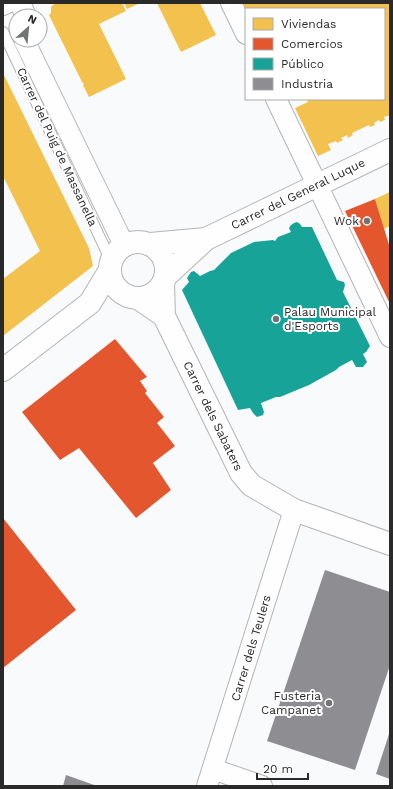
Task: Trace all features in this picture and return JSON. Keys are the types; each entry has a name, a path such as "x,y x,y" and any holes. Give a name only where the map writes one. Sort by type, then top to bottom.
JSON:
{"main road":[{"name":"Carrer del General Luque","path":"126,253 206,239 390,150"},
{"name":"Carrer del General Luque","path":"165,280 206,239"},
{"path":"90,303 145,298 153,295 159,290 165,280 167,269 162,254 126,253"},
{"path":"126,253 112,280 116,288 124,294 135,298"},
{"path":"3,370 90,303 126,253"},
{"name":"Carrer dels Sabaters","path":"165,280 164,316 241,474 251,486 294,510 390,544"},
{"name":"Carrer dels Sabaters","path":"135,298 164,316"}],"street":[{"path":"3,5 7,3"},
{"path":"231,3 245,32"},
{"name":"Carrer del Puig de Massanella","path":"28,48 126,253"},
{"path":"41,48 126,253"},
{"path":"279,100 317,185 390,337"},
{"name":"Carrer dels Teulers","path":"210,777 294,510"},
{"path":"210,777 262,786"}],"lane":[{"name":"Carrer del Puig de Massanella","path":"3,32 126,253"}],"building: Viviendas":[{"path":"55,3 122,3 126,11 99,24 126,79 89,97 83,85 84,84 49,15 51,13 51,7"},
{"path":"124,3 140,3 127,9"},
{"path":"157,3 200,3 216,35 181,52"},
{"path":"241,3 390,3 390,115 384,117 385,120 380,122 379,120 374,123 375,125 370,127 369,125 352,133 353,135 348,138 347,135 341,138 343,140 337,143 336,141 328,144 331,150 318,156 295,108 308,102 307,100 385,100 385,8 245,8 245,11"},
{"path":"3,73 89,248 93,266 3,336 3,279 40,251 3,176"},
{"path":"390,192 390,226 384,229 375,199"}],"building: Comercios":[{"path":"375,199 390,248 390,304 345,211"},
{"path":"115,339 147,377 140,381 147,391 145,393 164,417 157,423 175,446 153,463 171,490 136,518 79,448 60,460 22,412"},
{"path":"3,518 76,610 3,668"}],"building: Público":[{"name":"Palau Municipal d'Esports","path":"297,222 302,227 312,227 337,280 344,282 345,285 343,292 370,346 363,354 367,362 363,367 356,367 352,360 309,385 261,403 264,412 263,415 257,417 250,408 238,410 182,290 189,282 187,278 191,272 194,271 200,276 214,270 231,253 254,242 275,241 278,237 291,232 289,228"}],"building: Industria":[{"name":"Fusteria Campanet","path":"325,570 390,592 390,665 355,770 267,741"},
{"path":"390,731 390,779 376,774"},
{"path":"66,775 97,786 63,786"}],"place":[{"name":"Wok","path":"367,221"},
{"name":"Palau Municipal d'Esports","path":"276,319"},
{"name":"Fusteria Campanet","path":"329,703"}]}
